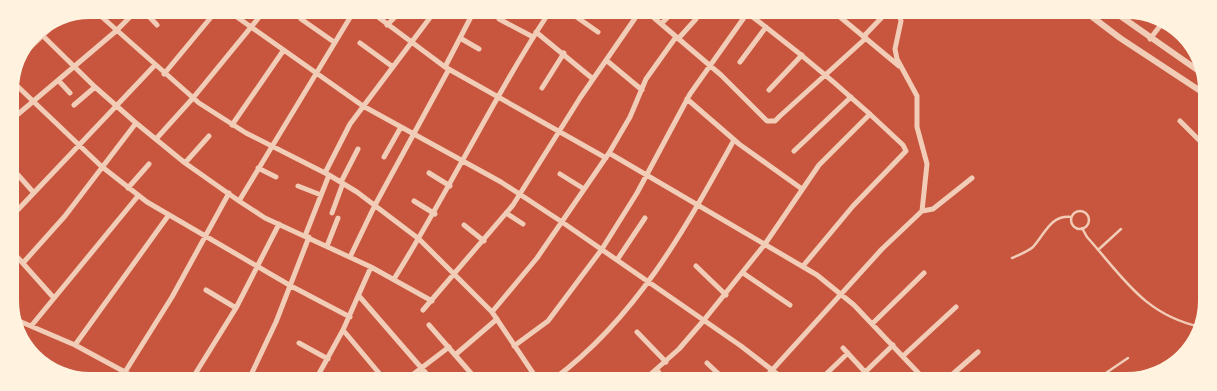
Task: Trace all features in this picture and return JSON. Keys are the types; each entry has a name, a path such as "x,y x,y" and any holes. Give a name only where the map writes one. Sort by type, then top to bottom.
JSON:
{"street":[{"path":"103,19 193,98 232,125 342,183 375,205 419,239 492,312 531,372"},
{"path":"19,114 128,19"},
{"path":"151,19 157,25"},
{"path":"164,74 210,19"},
{"path":"239,19 363,106 520,194 704,320 776,372"},
{"path":"156,140 258,19"},
{"path":"239,201 349,19"},
{"path":"380,19 410,43 447,68 560,131 647,175 803,266 840,294 918,372"},
{"path":"387,25 393,19"},
{"path":"252,372 291,286 327,174 343,136 363,106 429,19"},
{"path":"350,257 375,205 414,135 470,19"},
{"path":"500,19 535,34 564,53 593,79"},
{"path":"394,279 435,214 497,97 545,19"},
{"path":"579,19 598,32"},
{"path":"423,310 456,274 520,194 593,79 635,19"},
{"path":"655,19 709,65 767,121 775,121 825,76 881,19"},
{"path":"661,24 666,19"},
{"path":"492,312 537,258 607,155 630,117 651,71 677,38 696,19"},
{"path":"514,346 548,321 602,249 647,175 687,99 742,19"},
{"path":"756,19 851,96 903,145 905,154 852,206 803,266"},
{"path":"843,19 901,68"},
{"path":"899,19 900,31 896,49 897,59 917,96 917,126 927,164 922,211"},
{"path":"1099,19 1198,89"},
{"path":"1124,19 1194,68"},
{"path":"301,20 334,42"},
{"path":"1150,38 1160,26"},
{"path":"740,62 766,27"},
{"path":"44,36 95,88 156,140 239,201 279,224 371,266 432,301"},
{"path":"460,38 479,49"},
{"path":"360,44 393,66"},
{"path":"232,125 283,51"},
{"path":"542,88 564,53"},
{"path":"769,90 802,55"},
{"path":"606,60 642,90"},
{"path":"19,209 155,65"},
{"path":"58,80 70,93"},
{"path":"74,105 95,88"},
{"path":"19,89 101,166 138,196 168,216 291,286 350,317"},
{"path":"794,151 851,96"},
{"path":"687,99 734,140 802,189"},
{"path":"654,372 666,362 726,295 765,244 819,165 870,114"},
{"path":"1180,121 1198,139"},
{"path":"23,263 65,216 101,166 136,123"},
{"path":"384,156 401,127"},
{"path":"185,163 209,136"},
{"path":"563,372 599,342 649,282 673,249 734,140"},
{"path":"332,213 342,183 358,149"},
{"path":"128,188 149,164"},
{"path":"258,168 276,177"},
{"path":"428,173 450,186"},
{"path":"560,174 584,189"},
{"path":"19,176 34,193"},
{"path":"769,372 899,231 922,211 934,209 972,178"},
{"path":"298,186 321,195"},
{"path":"22,322 75,345 124,372 172,297 229,194"},
{"path":"32,325 53,297 138,196"},
{"path":"414,201 435,214"},
{"path":"506,213 523,224"},
{"path":"75,345 168,216"},
{"path":"326,246 338,218"},
{"path":"617,260 645,218"},
{"path":"196,372 236,308 279,224"},
{"path":"464,225 484,240"},
{"path":"19,259 53,297"},
{"path":"320,372 350,317 371,266"},
{"path":"696,266 726,295"},
{"path":"743,273 790,305"},
{"path":"872,324 924,273"},
{"path":"206,290 236,308"},
{"path":"359,296 426,372"},
{"path":"904,356 956,307"},
{"path":"455,355 497,319"},
{"path":"429,324 470,372"},
{"path":"343,330 378,372"},
{"path":"637,332 666,362"},
{"path":"299,344 328,359"},
{"path":"843,348 866,372 893,345"},
{"path":"416,372 448,347"},
{"path":"955,372 978,352"},
{"path":"828,372 848,353"},
{"path":"707,363 717,372"}],"lane":[{"path":"1012,258 1033,246 1053,222 1064,217 1071,217 1077,211 1087,214 1089,221 1082,228"},
{"path":"1071,217 1073,225 1082,228 1098,250 1146,303 1173,319 1194,325"},
{"path":"1098,250 1121,229"},
{"path":"1107,372 1128,358"}]}
